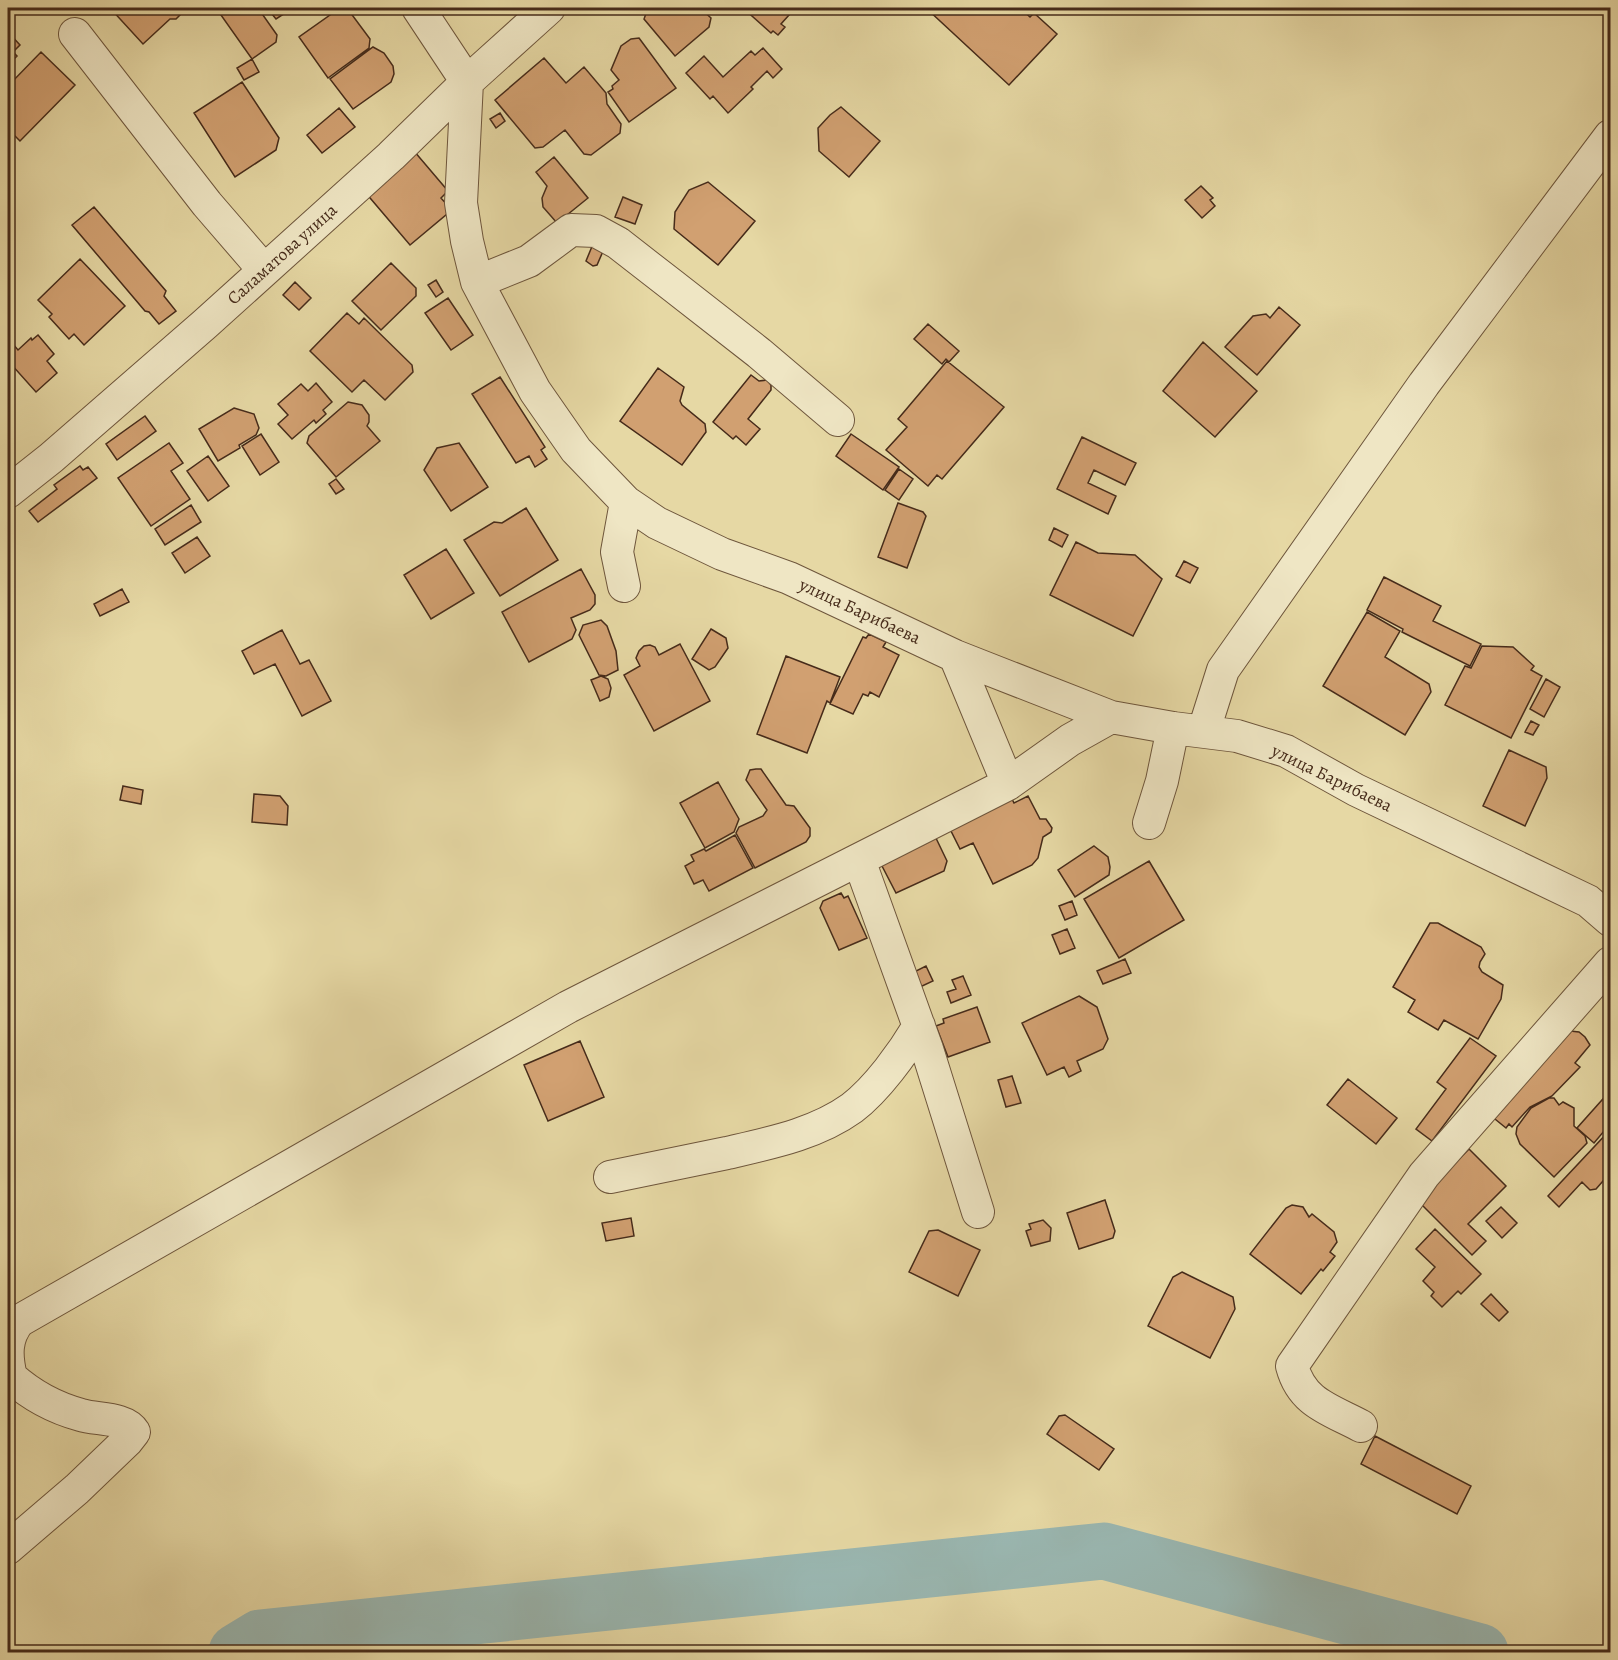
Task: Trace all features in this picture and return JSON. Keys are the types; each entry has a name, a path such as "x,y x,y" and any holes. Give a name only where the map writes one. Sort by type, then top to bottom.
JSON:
{"street":[{"path":"418,8 467,82"},
{"name":"Саламатова улица","path":"8,492 59,451 205,324 391,156 467,82 549,8"},
{"path":"75,34 207,204 264,270"},
{"name":"улица Барибаева","path":"467,82 461,203 477,282 542,401 576,450 626,502 657,523 722,554 789,578 955,656 1111,717 1237,736 1286,751 1356,790 1588,901 1611,920"},
{"path":"1149,823 1162,781 1223,670 1424,384 1611,136"},
{"path":"477,282 529,261 571,230 596,231 618,243 672,285 759,353 838,420"},
{"path":"624,586 617,552 626,502"},
{"path":"955,656 1008,784"},
{"path":"8,1548 77,1489 134,1432 130,1426 123,1423 80,1415 46,1402 27,1391 11,1377 8,1365 8,1346 11,1332 19,1321 568,1007 1008,784 1070,740 1111,717"},
{"path":"859,860 919,1026 978,1212"},
{"path":"1361,1426 1310,1399 1296,1381 1292,1366 1424,1175 1611,963"},
{"path":"610,1177 780,1141 822,1125 852,1107 874,1086 902,1054 919,1026"}],"building":[{"path":"110,8 187,8 176,19 170,19 143,44"},
{"path":"216,8 258,8 277,35 276,42 252,59"},
{"path":"267,8 293,8 276,19"},
{"path":"340,8 347,8 370,39 369,48 328,78 299,37"},
{"path":"648,8 700,8 711,18 709,27 675,56 644,19"},
{"path":"743,8 781,8 789,15 781,24 785,27 778,35 773,31 771,33"},
{"path":"926,8 1020,8 1030,17 1034,13 1057,34 1009,85"},
{"path":"8,32 20,45 13,52 17,56 8,65"},
{"path":"639,38 676,88 629,122 608,92 619,80 611,70 621,46 631,39"},
{"path":"373,47 384,53 393,66 394,74 391,82 353,109 330,79"},
{"path":"763,48 782,69 773,78 767,71 751,87 753,89 728,113 713,96 710,99 686,73 704,56 723,77 751,51 755,55"},
{"path":"41,52 75,85 20,141 8,129 8,86"},
{"path":"544,58 566,83 584,67 606,93 607,104 621,124 620,133 591,155 584,154 565,130 543,147 535,148 495,100"},
{"path":"252,59 259,72 244,80 237,68"},
{"path":"242,82 279,138 276,150 235,177 194,113"},
{"path":"841,107 880,141 849,177 819,151 818,128"},
{"path":"339,108 355,127 322,153 307,135"},
{"path":"500,113 505,121 496,128 490,119"},
{"path":"414,151 448,191 441,198 449,207 447,214 410,245 365,192"},
{"path":"554,157 588,198 557,223 543,207 542,198 547,186 536,172"},
{"path":"708,182 755,221 718,265 674,229 675,212 689,190"},
{"path":"1201,186 1213,198 1210,200 1215,206 1202,218 1185,200"},
{"path":"623,197 642,205 635,224 615,217"},
{"path":"94,207 166,291 164,296 176,311 159,324 149,312 145,311 72,225"},
{"path":"593,244 604,249 597,265 593,266 586,261"},
{"path":"80,259 125,306 84,345 74,334 69,339 49,317 52,314 38,300"},
{"path":"391,263 416,288 416,296 381,330 352,301"},
{"path":"436,280 443,292 436,297 428,285"},
{"path":"295,282 311,298 299,310 283,295"},
{"path":"448,298 473,335 451,350 425,313"},
{"path":"1279,307 1300,325 1257,375 1225,347 1253,316 1266,314 1270,318"},
{"path":"347,313 359,324 364,318 412,365 413,372 385,400 364,380 352,392 310,351"},
{"path":"928,324 959,351 949,362 946,359 942,364 914,339"},
{"path":"38,335 54,354 47,361 57,373 36,392 11,364 8,367 8,338 18,350"},
{"path":"1203,342 1257,391 1215,437 1163,391"},
{"path":"947,361 1004,407 942,479 937,475 928,486 886,450 907,427 898,419"},
{"path":"658,368 684,387 680,401 682,405 705,424 706,432 682,465 620,421"},
{"path":"751,375 759,381 767,380 771,385 771,390 748,419 760,429 746,445 736,436 733,439 713,422"},
{"path":"500,377 545,447 541,450 547,459 535,467 529,456 516,463 472,394"},
{"path":"316,383 332,402 323,410 326,414 316,423 314,420 292,439 278,424 288,415 278,404 301,384 308,391"},
{"path":"348,402 362,405 369,415 367,426 380,441 336,477 307,443 309,436"},
{"path":"234,408 254,414 259,428 256,435 239,445 240,448 218,461 199,429"},
{"path":"145,416 156,431 117,460 106,444"},
{"path":"261,434 279,462 260,475 242,446"},
{"path":"851,434 899,467 883,490 836,456"},
{"path":"1082,437 1136,463 1125,485 1094,470 1088,483 1116,496 1108,514 1057,489"},
{"path":"169,443 183,463 171,471 190,499 151,526 118,478"},
{"path":"459,443 488,487 451,511 424,470 437,448"},
{"path":"208,456 229,486 208,501 187,471"},
{"path":"80,466 83,470 88,467 97,478 38,522 29,511 57,489 54,485"},
{"path":"899,469 913,479 899,500 885,490"},
{"path":"336,479 344,489 336,494 329,484"},
{"path":"898,503 923,512 926,516 907,568 878,557"},
{"path":"191,505 201,522 165,545 155,529"},
{"path":"526,508 558,560 500,596 464,540 494,522 502,523"},
{"path":"1054,528 1068,535 1062,547 1049,540"},
{"path":"197,537 210,556 185,573 172,553"},
{"path":"1076,542 1098,553 1135,555 1162,579 1133,636 1050,595"},
{"path":"446,549 474,593 431,619 404,575"},
{"path":"1184,561 1198,568 1190,583 1176,576"},
{"path":"581,569 595,595 595,604 590,610 571,618 576,630 572,639 529,662 502,612"},
{"path":"1384,577 1441,606 1433,621 1481,644 1470,666 1402,632 1403,629 1367,610"},
{"path":"122,589 129,602 100,616 94,604"},
{"path":"1367,612 1400,631 1385,657 1429,684 1431,692 1405,735 1323,686"},
{"path":"601,620 607,626 616,651 618,670 606,676 599,675 579,635 583,625"},
{"path":"711,629 726,638 728,648 715,667 709,670 692,659"},
{"path":"282,630 300,664 309,660 331,701 302,716 275,664 254,674 242,651"},
{"path":"869,634 886,642 883,647 899,655 879,697 870,692 868,696 863,694 853,714 830,704 863,637 866,638"},
{"path":"680,644 710,701 654,731 624,675 640,666 636,658 644,646 655,647 659,655"},
{"path":"1482,646 1513,647 1534,666 1531,670 1542,676 1511,738 1445,705 1465,666 1471,668"},
{"path":"786,656 840,677 830,703 827,701 807,753 757,734"},
{"path":"601,676 608,679 611,688 609,697 600,701 591,680"},
{"path":"1546,679 1560,687 1544,717 1530,709"},
{"path":"1531,721 1539,725 1533,735 1525,732"},
{"path":"1509,750 1546,767 1547,778 1525,826 1483,806"},
{"path":"761,769 786,805 794,806 810,828 810,836 806,842 755,868 736,833 739,827 763,816 767,810 746,780 750,770"},
{"path":"718,782 739,819 734,832 705,848 680,803"},
{"path":"123,786 143,790 141,804 120,800"},
{"path":"1009,793 1014,803 1028,796 1040,819 1046,819 1052,828 1051,832 1043,837 1038,858 1032,865 993,884 973,843 960,849 947,823"},
{"path":"254,794 280,796 288,806 287,825 252,822"},
{"path":"934,834 947,861 944,871 896,893 882,866 886,856"},
{"path":"735,835 753,868 709,891 703,880 694,884 685,866 694,861 691,855 704,849 706,851"},
{"path":"1094,846 1108,857 1109,875 1075,897 1058,870"},
{"path":"1149,861 1184,920 1119,958 1084,899"},
{"path":"841,893 844,898 848,896 867,938 839,950 820,908 823,901"},
{"path":"1072,901 1077,915 1065,920 1059,906"},
{"path":"1430,923 1438,923 1481,947 1485,954 1479,967 1482,972 1503,985 1501,999 1478,1039 1444,1020 1438,1030 1408,1012 1415,1000 1393,987"},
{"path":"1067,929 1075,948 1060,954 1052,935"},
{"path":"1125,959 1131,973 1103,984 1097,971"},
{"path":"926,966 933,981 920,987 912,973"},
{"path":"963,976 971,995 951,1003 947,992 956,989 952,980"},
{"path":"1079,996 1097,1007 1108,1039 1103,1049 1077,1061 1081,1071 1069,1077 1064,1067 1047,1075 1022,1023"},
{"path":"977,1007 990,1042 948,1057 936,1026 944,1023 943,1019"},
{"path":"1570,1031 1579,1032 1590,1045 1575,1063 1580,1067 1552,1096 1530,1107 1512,1127 1509,1124 1506,1128 1490,1115"},
{"path":"1470,1038 1496,1056 1432,1141 1416,1129 1446,1089 1437,1082"},
{"path":"580,1041 604,1097 548,1121 524,1065"},
{"path":"1012,1076 1021,1103 1006,1107 998,1080"},
{"path":"1348,1079 1397,1118 1376,1144 1327,1105"},
{"path":"1610,1091 1610,1124 1594,1143 1577,1128"},
{"path":"1549,1098 1554,1098 1559,1105 1563,1102 1574,1108 1574,1126 1585,1136 1587,1143 1554,1177 1520,1144 1516,1134 1517,1127 1531,1108"},
{"path":"1610,1130 1610,1173 1596,1189 1590,1190 1582,1182 1559,1207 1548,1196"},
{"path":"1469,1149 1506,1186 1468,1224 1486,1241 1472,1255 1421,1204 1449,1169"},
{"path":"1105,1200 1115,1231 1113,1238 1079,1249 1067,1213"},
{"path":"1292,1205 1303,1207 1309,1217 1312,1214 1334,1232 1337,1242 1330,1252 1335,1256 1301,1294 1250,1254 1286,1208"},
{"path":"1501,1207 1517,1223 1502,1238 1486,1221"},
{"path":"631,1218 634,1236 606,1241 602,1223"},
{"path":"1043,1220 1051,1228 1050,1241 1031,1246 1026,1231 1031,1229 1029,1224"},
{"path":"1435,1229 1481,1274 1461,1294 1458,1291 1442,1307 1431,1296 1434,1292 1423,1281 1435,1267 1416,1249"},
{"path":"938,1230 980,1250 958,1296 909,1272 929,1231"},
{"path":"1182,1272 1233,1297 1235,1309 1210,1358 1148,1326 1173,1277"},
{"path":"1491,1294 1508,1312 1499,1321 1481,1304"},
{"path":"1065,1415 1114,1449 1099,1470 1047,1434 1059,1416"},
{"path":"1375,1436 1471,1486 1457,1514 1361,1464"}],"waterway":[{"path":"237,1652 260,1638 1104,1551 1480,1652"}]}
